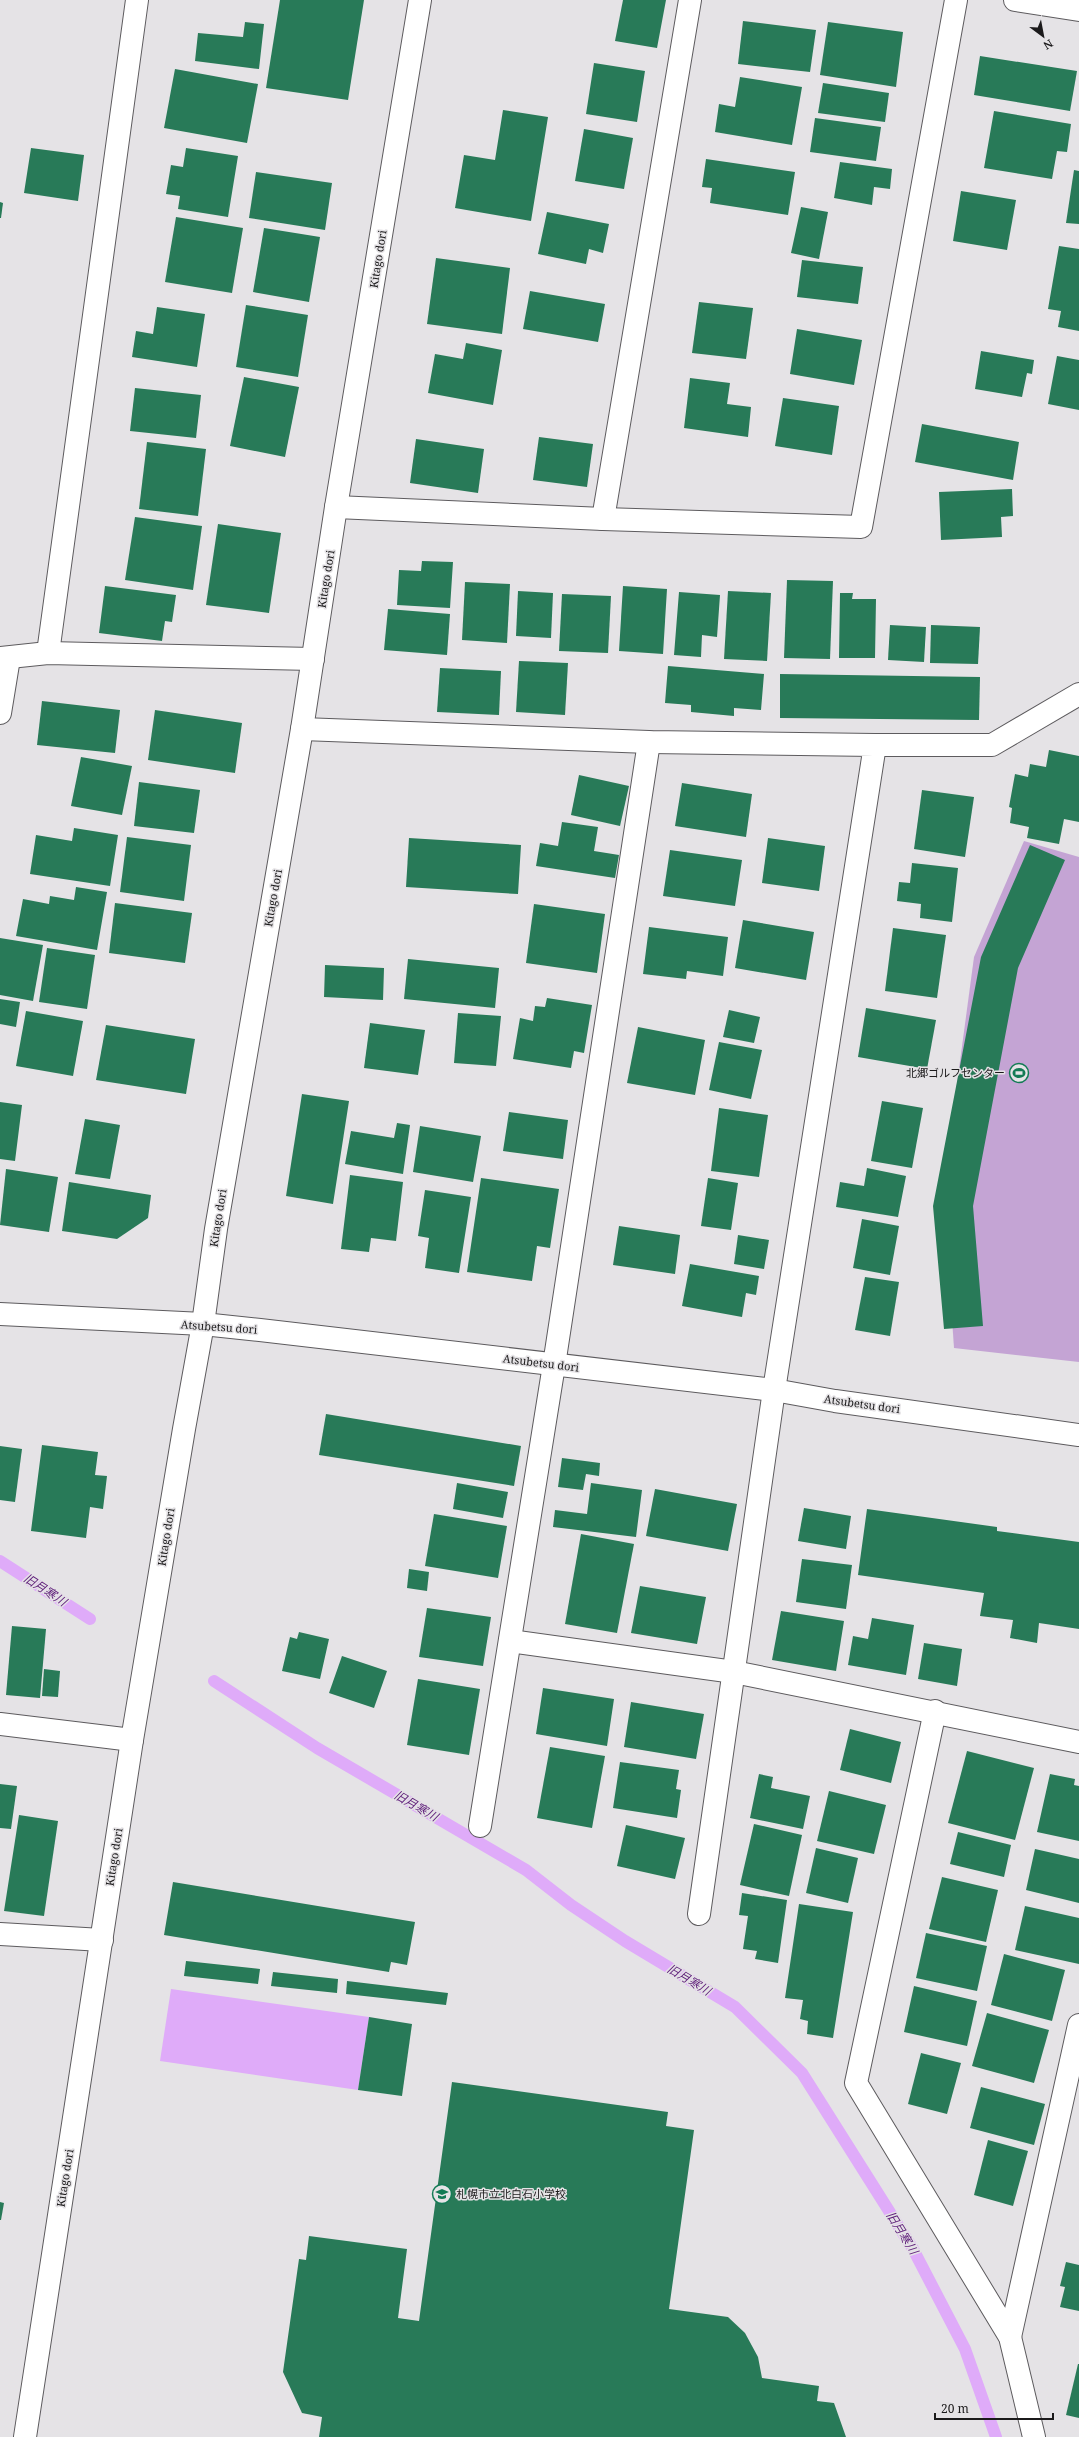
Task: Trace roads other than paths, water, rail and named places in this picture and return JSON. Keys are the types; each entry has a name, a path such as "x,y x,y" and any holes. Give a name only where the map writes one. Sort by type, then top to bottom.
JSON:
{"street":[{"path":"48,653 137,0"},
{"name":"Kitago dori","path":"25,2437 132,1740 203,1324 216,1229 302,729 336,507 420,0"},
{"path":"603,519 690,0"},
{"path":"336,507 603,519 861,527 956,0"},
{"path":"1015,0 1079,10"},
{"path":"0,713 4,658 48,653 313,659"},
{"path":"302,729 650,742 992,745 1079,694"},
{"path":"480,1826 554,1365 650,742"},
{"path":"699,1914 774,1390 874,745"},
{"name":"Atsubetsu dori","path":"0,1314 203,1324 774,1390 835,1401 1079,1435"},
{"path":"510,1641 734,1672 935,1711 1079,1742"},
{"path":"935,1711 856,2083 1010,2337 1034,2437"},
{"path":"0,1724 132,1740"},
{"path":"0,1934 102,1940"},
{"path":"1010,2337 1079,2025"}],"waterway":[{"name":"旧月寒川","path":"0,1561 90,1619"},
{"name":"旧月寒川","path":"214,1681 317,1748 526,1870 571,1905 625,1941 735,2007 802,2073 913,2249 965,2349 996,2437"}],"place":[{"name":"北郷ゴルフセンター","path":"1019,1073"},
{"name":"札幌市立北白石小学校","path":"442,2194"}]}
